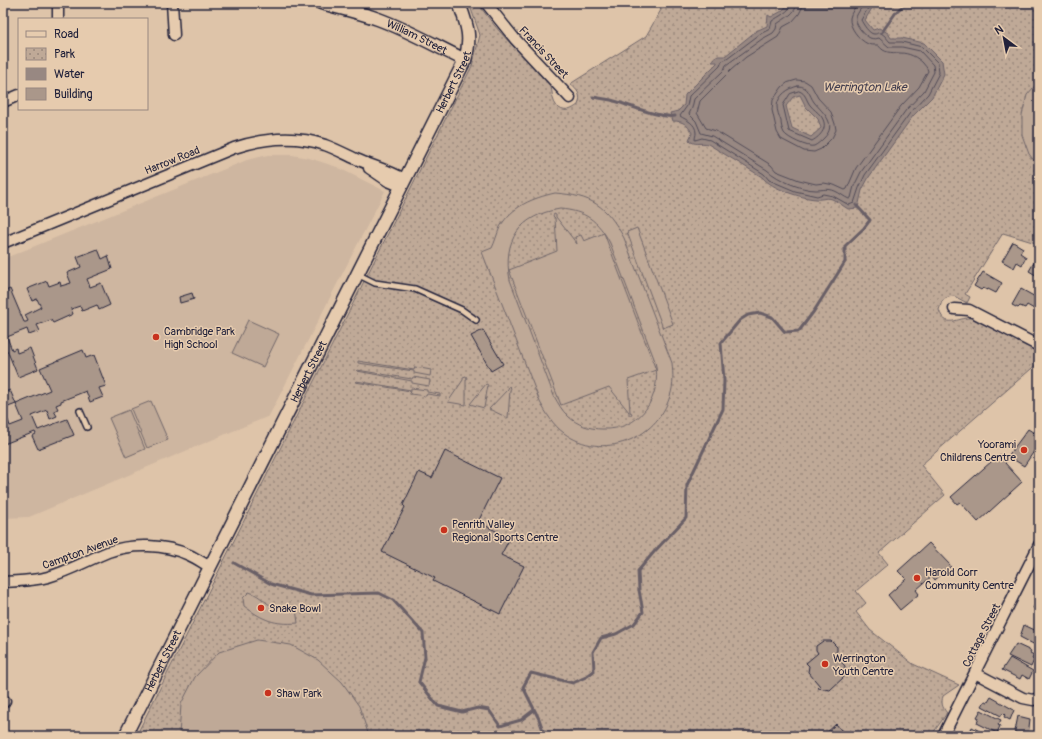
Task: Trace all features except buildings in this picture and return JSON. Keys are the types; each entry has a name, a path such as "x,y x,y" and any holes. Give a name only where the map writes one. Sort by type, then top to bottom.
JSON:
{"street":[{"path":"58,3 58,18"},
{"path":"172,3 174,35"},
{"name":"William Street","path":"321,3 378,19 403,29 464,60"},
{"name":"Herbert Street","path":"125,736 464,60 469,44 469,34 459,3"},
{"name":"Francis Street","path":"486,3 515,39 570,98"},
{"path":"3,102 18,95"},
{"name":"Harrow Road","path":"3,243 246,144 273,139 301,139 326,146 356,159 386,180 402,182"},
{"path":"954,309 969,310 1039,346"},
{"name":"Cottage Street","path":"943,736 1039,545"},
{"name":"Campton Avenue","path":"3,582 36,580 48,577 108,552 132,547 145,546 172,550 188,555 210,566"},
{"path":"975,673 1023,698 1033,700 1039,698"}],"lane":[{"path":"356,274 375,283 416,289 462,310 476,320"},
{"path":"80,411 87,427"}],"shaded area":[{"name":"Cambridge Park High School","path":"268,155 292,155 309,158 337,167 385,191 269,416 29,517 3,518 3,259 247,160"}],"green space":[{"path":"469,3 478,3 491,22 548,80 556,105 559,108 567,110 578,105 580,99 577,91 570,84 646,36 665,3 1039,3 1039,244 1003,233 965,294 970,297 967,303 954,296 948,297 942,301 939,310 945,320 952,321 971,318 1039,352 1039,362 921,465 945,495 879,553 888,564 856,591 866,603 856,612 870,630 913,664 959,685 943,696 942,705 947,713 931,736 136,736 472,66 480,35"},
{"path":"1039,81 1039,167 1029,154 1022,135 1022,115 1027,95"},
{"path":"555,193 568,194 588,200 597,204 611,217 624,238 672,363 672,388 663,411 653,424 641,434 626,442 610,445 594,445 579,441 564,433 550,419 540,402 482,252 492,248 500,227 517,208 531,200","holes":["560,209 569,210 590,218 601,228 610,243 655,361 657,374 652,399 638,418 616,428 597,429 584,426 575,422 562,409 554,396 510,280 508,266 509,253 517,232 524,224 534,217 546,212"]},
{"path":"554,214 577,244 575,237 581,235 584,241 604,233 656,370 628,380 631,415 629,415 629,412 609,387 561,405 509,270 557,251"},
{"path":"637,228 673,324 663,328 627,232"},
{"path":"248,320 279,334 263,367 232,353"},
{"path":"358,361 414,370 415,367 431,370 430,376 414,373 414,371 358,363"},
{"path":"357,370 412,379 413,377 430,380 429,386 412,383 412,381"},
{"path":"466,376 466,405 448,402 463,380 463,377"},
{"path":"355,382 411,390 411,388 427,390 427,392 440,394 440,396 410,394 411,391"},
{"path":"486,384 488,385 484,408 470,404"},
{"path":"509,386 511,388 508,418 489,409 508,389"},
{"path":"151,401 168,440 147,448 131,409"},
{"path":"129,410 145,449 126,457 109,418"},
{"name":"Snake Bowl","path":"249,592 276,608 282,610 296,609 298,623 275,622 257,615 244,606 243,598"},
{"name":"Shaw Park","path":"257,640 291,645 318,660 342,682 359,706 369,736 179,736 181,704 195,677 219,652"}],"water":[{"name":"Werrington Lake","path":"789,3 875,3 865,20 873,30 879,28 888,33 891,38 902,38 924,43 942,61 944,74 932,97 913,116 869,177 862,190 858,208 848,209 832,199 810,198 795,195 780,189 708,144 691,142 689,140 692,133 688,127 682,122 673,121 670,113 678,111 684,105 685,95 717,63 712,62 715,58 718,56 725,56 756,31 767,26 768,15 771,17 782,11","holes":["800,95 806,107 818,119 821,128 811,137 792,128 786,106 793,97"]}],"waterway":[{"path":"882,32 897,11 906,3"},
{"path":"593,97 611,100 644,111 675,116"},
{"path":"545,736 539,719 523,687 531,673 573,683 586,677 594,671 593,652 601,638 616,634 634,624 643,612 639,590 638,571 686,518 687,485 723,409 724,380 721,343 740,320 748,315 760,313 772,317 785,332 799,331 814,311 845,262 845,246 864,228 870,220 856,205"},
{"path":"234,563 271,584 311,595 379,593 393,600 423,633 425,657 419,682 438,706 462,712 478,708 489,710 500,726 521,720 534,710"}],"place":[{"name":"Cambridge Park High School","path":"156,337"},
{"name":"Yoorami Childrens Centre","path":"1024,450"},
{"name":"Penrith Valley Regional Sports Centre","path":"444,530"},
{"name":"Harold Corr Community Centre","path":"917,578"},
{"name":"Snake Bowl","path":"261,608"},
{"name":"Werrington Youth Centre","path":"825,664"},
{"name":"Shaw Park","path":"268,693"}]}
